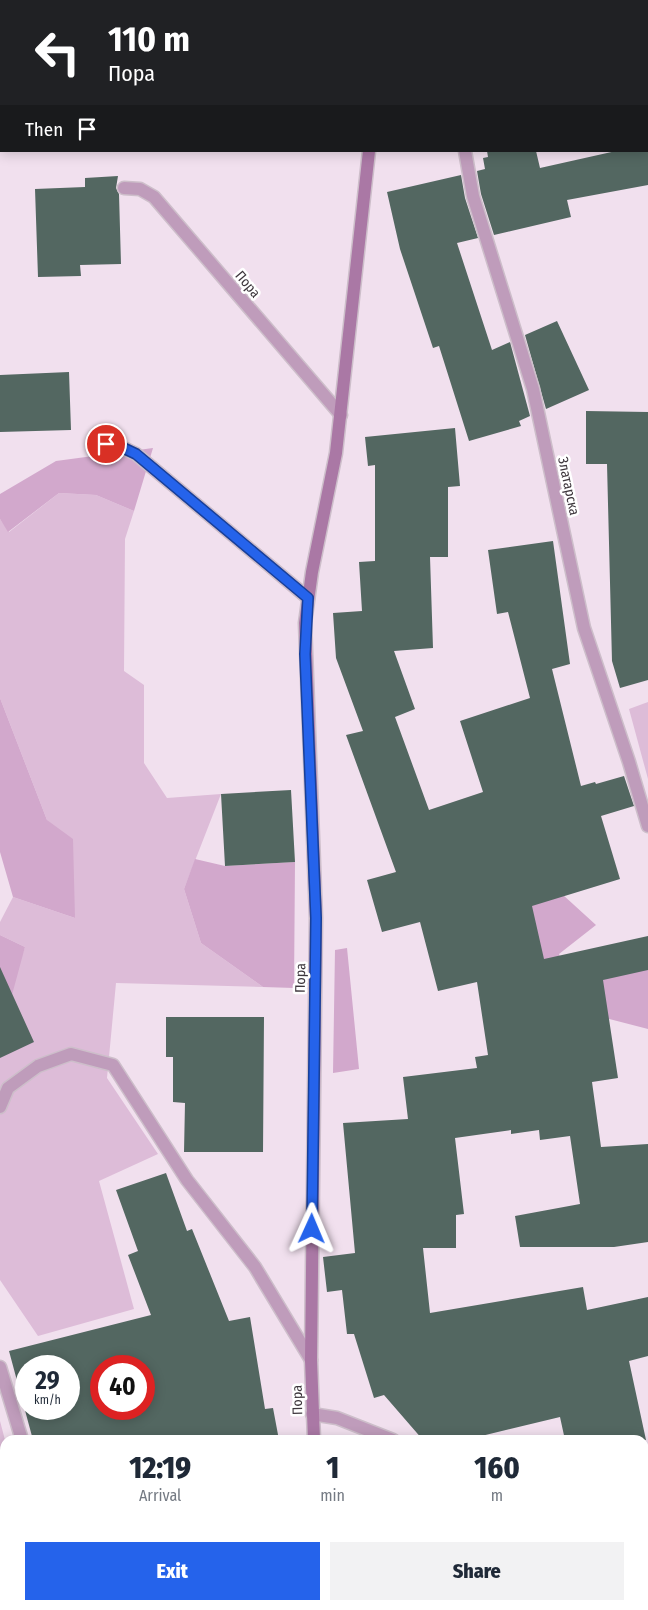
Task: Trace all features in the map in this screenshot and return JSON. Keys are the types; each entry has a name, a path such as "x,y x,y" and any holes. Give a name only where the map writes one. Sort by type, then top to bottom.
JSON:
{"street":[{"name":"Пора","path":"314,1435 311,1360 316,918 305,654 308,598 331,486 341,415 369,152"},
{"name":"Златарска","path":"465,152 473,196 533,389 584,628 629,762 648,826"},
{"name":"Пора","path":"124,188 140,189 154,197 341,415"},
{"path":"95,443 117,445 136,454 308,598"},
{"name":"Пора","path":"0,1107 8,1088 38,1066 71,1054 114,1065 187,1180 256,1267 311,1360"},
{"path":"0,1367 20,1435"},
{"path":"312,1414 338,1418 380,1435"}],"shaded area":[{"path":"153,448 134,511 96,495 59,493 8,532 0,519 0,494 56,461"},
{"path":"59,493 96,495 134,511 125,539 124,671 144,685 144,763 167,798 221,794 184,889 201,943 263,987 116,983 107,1078 158,1154 99,1181 134,1309 38,1336 0,1280 0,1016 25,947 0,935 0,922 13,897 75,918 47,820 0,698 0,519 9,532"},
{"path":"0,698 47,820 73,839 75,918 13,897 0,852"},
{"path":"648,702 648,779 629,709"},
{"path":"195,859 225,866 295,862 294,988 263,987 201,943 184,889"},
{"path":"551,884 596,925 559,954 570,990 648,951 648,1029 590,1014 553,1017 526,910"},
{"path":"0,935 25,947 6,1017 0,1016"},
{"path":"347,948 359,1069 333,1073 335,950"},
{"path":"0,1421 4,1435 0,1435"}],"building":[{"path":"487,152 536,152 540,168 612,152 648,152 648,185 567,200 571,217 494,235 481,194 477,171 485,169 483,158 488,157"},
{"path":"461,175 465,198 478,238 457,243 492,350 510,342 530,416 519,421 521,426 469,441 439,346 433,348 400,249 387,192"},
{"path":"118,176 116,188 119,194 121,264 80,265 81,276 38,277 35,189 85,187 85,178"},
{"path":"557,321 589,390 546,409 525,335"},
{"path":"69,372 71,430 0,432 0,375"},
{"path":"586,411 648,412 648,680 620,688 612,661 607,464 586,464"},
{"path":"455,428 460,486 448,487 448,557 430,557 433,648 394,651 415,709 395,717 429,810 483,792 460,721 530,698 508,612 497,614 488,550 553,541 570,664 552,669 581,786 624,776 634,806 601,816 620,879 532,906 544,959 648,936 648,970 603,980 618,1078 592,1082 601,1147 648,1144 648,1242 614,1247 520,1247 515,1216 580,1204 570,1136 540,1140 539,1130 511,1134 511,1130 455,1138 464,1214 456,1215 456,1248 423,1248 430,1313 583,1287 587,1310 648,1297 648,1356 629,1361 645,1435 564,1435 560,1417 486,1435 419,1435 384,1395 374,1398 354,1334 347,1334 342,1290 327,1292 323,1257 355,1253 343,1123 408,1119 403,1077 477,1068 475,1057 488,1055 477,982 438,991 420,922 382,932 367,880 396,872 346,735 363,731 336,658 333,613 362,611 359,562 375,561 375,465 368,466 365,437"},
{"path":"291,790 295,862 225,866 221,794"},
{"path":"0,967 34,1042 0,1058"},
{"path":"166,1017 264,1017 263,1152 184,1152 185,1103 173,1102 173,1057 166,1057"},
{"path":"166,1173 187,1231 192,1229 229,1321 250,1317 265,1409 273,1408 278,1435 32,1435 28,1420 80,1420 80,1355 15,1355 15,1373 9,1351 151,1315 128,1255 138,1251 116,1190"}],"route":[{"path":"106,444 117,445 136,454 308,598 305,623 305,654 316,918 312,1229"}]}
